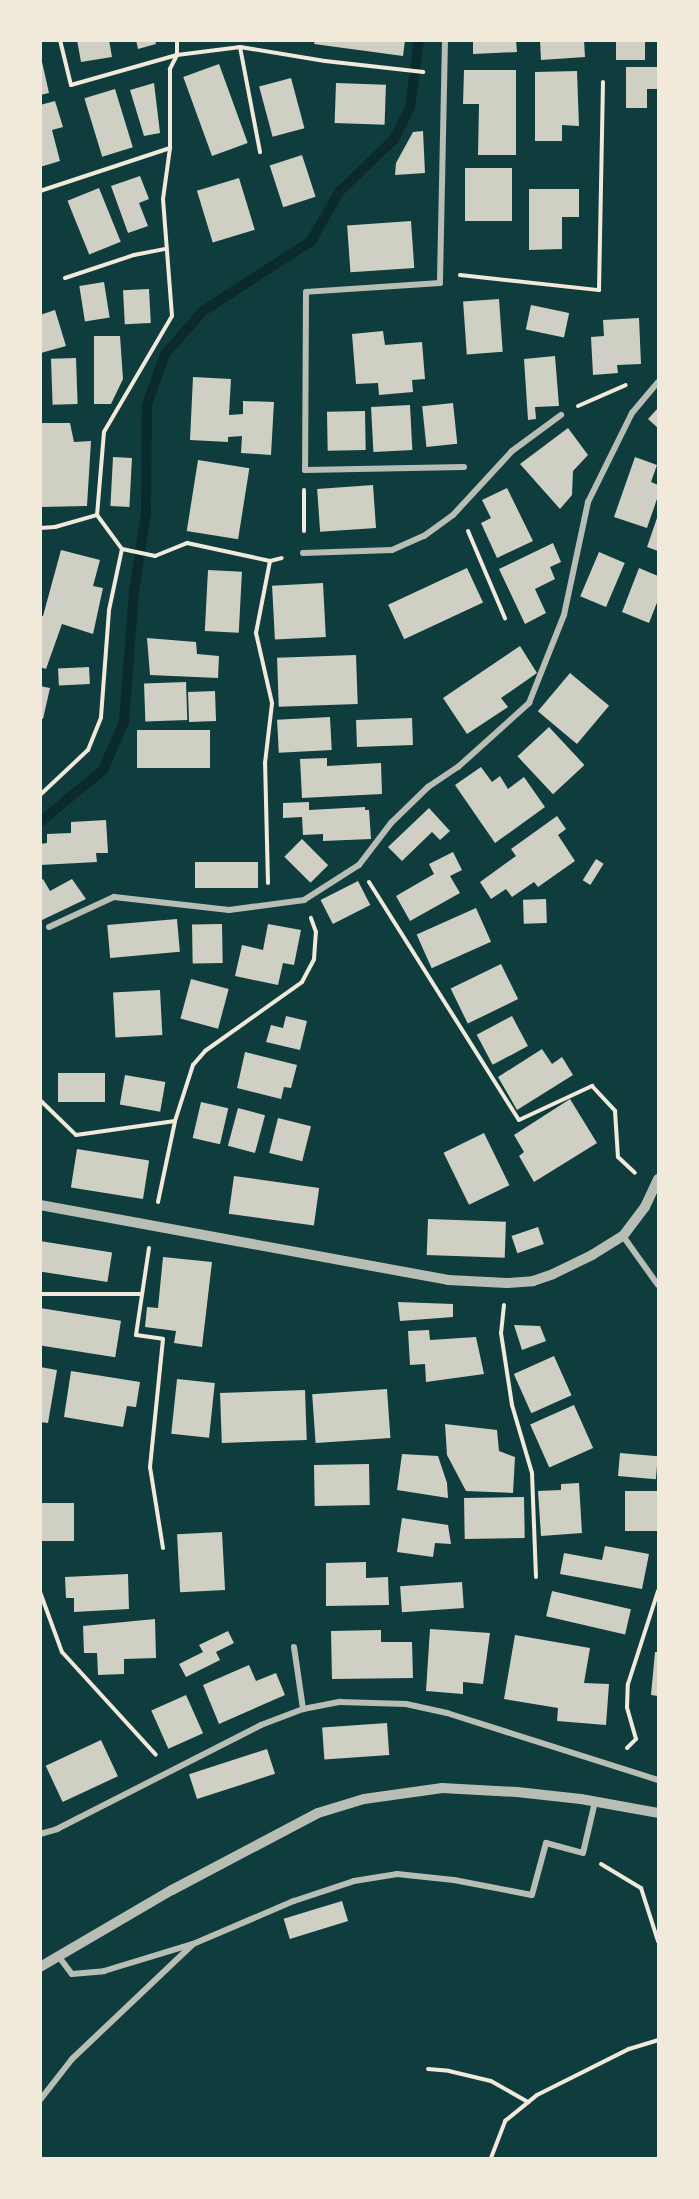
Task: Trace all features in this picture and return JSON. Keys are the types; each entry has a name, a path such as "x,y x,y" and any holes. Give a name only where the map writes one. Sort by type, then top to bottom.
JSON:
{"street":[{"path":"445,40 440,283 306,292 305,470 464,467"},
{"path":"49,927 114,897 229,910 304,900 358,866 391,823 428,787 458,767 529,703 564,615 588,502 632,413 658,382"},
{"path":"303,553 392,550 424,536 458,509 512,451 561,414"},
{"path":"40,1206 448,1280 507,1283 533,1281 553,1274 592,1256 623,1236 645,1207 656,1184"},
{"path":"623,1236 658,1285"},
{"path":"294,1647 303,1710"},
{"path":"40,1834 57,1829 261,1725 303,1710 340,1702 406,1704 447,1713 658,1780"},
{"path":"40,1967 172,1890 318,1813 364,1799 442,1788 517,1792 595,1802 658,1814"},
{"path":"59,1957 72,1974 93,1972 193,1944 294,1901 354,1881 397,1874 454,1880 532,1894 546,1842 583,1853 595,1802"},
{"path":"40,2100 72,2059 193,1944"}],"path":[{"path":"60,40 71,85 177,55 240,47 402,70"},
{"path":"177,40 177,55 170,69 170,148 163,199 165,249 172,316 104,432 97,515 122,549 155,556 187,543 270,561 303,553 305,470"},
{"path":"240,47 260,152"},
{"path":"442,273 599,290 603,82"},
{"path":"40,191 170,148"},
{"path":"65,278 134,255 165,249"},
{"path":"561,414 629,384"},
{"path":"458,509 506,618"},
{"path":"40,528 55,527 97,515"},
{"path":"40,795 88,750 101,717 110,610 122,549"},
{"path":"270,561 256,633 272,703 265,763 268,892 296,900"},
{"path":"358,866 519,1120 592,1086 615,1111 618,1157 656,1184"},
{"path":"164,1548 150,1467 163,1339 136,1335 153,1226 175,1121 193,1065 199,1058 302,982 314,959 316,932 304,900"},
{"path":"40,1100 76,1135 175,1121"},
{"path":"507,1283 501,1334 512,1406 532,1473 536,1577"},
{"path":"40,1294 141,1294"},
{"path":"612,1764 636,1739 627,1707 628,1684 658,1591"},
{"path":"40,1592 62,1652 170,1771"},
{"path":"583,1853 640,1888 658,1941"},
{"path":"491,2158 506,2121 537,2095 628,2049 658,2040"},
{"path":"428,2069 449,2071 491,2081 528,2102"}],"building":[{"path":"77,40 109,40 112,57 81,62"},
{"path":"136,40 155,40 156,44 138,49"},
{"path":"315,40 405,40 403,56 314,44"},
{"path":"473,40 516,40 517,52 473,54"},
{"path":"540,40 584,40 585,57 541,60"},
{"path":"616,40 645,40 645,60 616,60"},
{"path":"40,53 49,93 40,95"},
{"path":"219,64 248,143 212,156 183,77"},
{"path":"626,67 658,67 658,89 647,89 647,108 626,108"},
{"path":"464,70 516,70 516,155 478,155 479,104 463,104"},
{"path":"577,71 579,126 562,125 562,141 535,141 535,72"},
{"path":"291,78 304,128 273,137 259,87"},
{"path":"154,83 160,133 144,136 130,90"},
{"path":"336,83 386,85 385,125 335,123"},
{"path":"115,89 133,147 102,157 84,98"},
{"path":"55,101 63,127 52,130 60,161 40,167 40,105"},
{"path":"423,131 425,173 395,175 396,163 413,132"},
{"path":"302,155 316,197 283,207 270,166"},
{"path":"465,168 512,168 512,221 465,221"},
{"path":"140,176 149,199 139,203 148,226 128,233 111,186"},
{"path":"239,178 255,230 213,243 197,191"},
{"path":"99,188 121,242 89,255 67,201"},
{"path":"529,189 579,189 579,217 562,217 562,249 529,250"},
{"path":"411,221 414,268 350,272 347,225"},
{"path":"104,282 110,318 85,321 79,286"},
{"path":"149,289 151,323 125,324 123,290"},
{"path":"499,299 503,352 467,354 463,302"},
{"path":"531,305 569,313 564,338 526,329"},
{"path":"55,310 66,346 41,353 40,315"},
{"path":"639,318 641,364 617,365 618,373 593,375 591,337 604,336 603,320"},
{"path":"383,331 385,345 422,342 425,379 412,380 413,392 379,395 378,383 356,384 352,334"},
{"path":"94,336 120,336 123,379 111,404 94,404"},
{"path":"555,356 559,406 535,407 536,419 528,420 524,359"},
{"path":"76,358 78,404 53,405 51,359"},
{"path":"193,377 231,379 229,415 243,414 243,401 274,402 271,455 241,453 242,436 228,437 228,442 190,440"},
{"path":"453,403 457,444 426,447 422,406"},
{"path":"410,405 412,450 373,452 371,407"},
{"path":"658,408 658,428 648,419"},
{"path":"365,411 366,450 328,451 327,412"},
{"path":"40,423 70,423 74,442 91,441 87,506 40,507"},
{"path":"568,428 588,455 573,471 572,495 560,509 520,464"},
{"path":"113,457 132,458 129,507 110,506"},
{"path":"635,457 657,465 651,482 658,485 658,496 647,528 614,517"},
{"path":"198,460 249,468 238,539 187,531"},
{"path":"373,485 376,528 320,532 317,489"},
{"path":"507,488 533,541 497,558 481,523 491,518 482,500"},
{"path":"658,515 658,551 647,547"},
{"path":"553,543 561,562 550,567 555,579 535,589 546,613 525,624 499,569"},
{"path":"61,550 100,560 93,586 103,588 93,634 62,624 46,669 40,667 40,616 43,616"},
{"path":"599,552 625,563 606,607 580,596"},
{"path":"467,568 483,602 404,639 388,605"},
{"path":"639,568 658,576 658,600 649,623 622,612"},
{"path":"208,570 242,572 239,633 205,631"},
{"path":"323,583 326,637 275,640 272,586"},
{"path":"147,638 196,642 197,654 219,656 218,678 150,675"},
{"path":"520,646 537,673 501,698 508,707 467,734 443,698"},
{"path":"356,655 358,704 279,707 277,658"},
{"path":"89,667 90,684 59,686 58,669"},
{"path":"570,673 609,706 577,744 538,711"},
{"path":"186,682 187,720 145,721 144,683"},
{"path":"40,686 50,688 43,719 40,718"},
{"path":"215,691 216,721 189,722 188,692"},
{"path":"330,717 332,750 279,753 277,720"},
{"path":"412,718 413,745 357,747 356,720"},
{"path":"549,727 584,765 553,794 518,756"},
{"path":"137,730 210,730 210,768 137,768"},
{"path":"327,758 327,766 381,763 382,794 302,798 300,759"},
{"path":"481,767 492,782 500,776 508,789 524,777 545,807 495,843 455,785"},
{"path":"309,802 309,810 365,807 365,810 369,810 371,839 323,841 323,834 303,835 302,817 283,818 283,803"},
{"path":"429,808 450,831 440,840 432,832 402,861 388,847"},
{"path":"557,816 566,829 558,835 575,861 538,887 534,882 512,897 506,889 491,899 480,882 516,856 511,849"},
{"path":"106,820 108,853 96,853 97,862 40,865 40,844 47,843 47,834 71,833 71,822"},
{"path":"302,839 328,865 310,883 284,857"},
{"path":"453,852 462,870 450,876 460,893 410,921 396,896 434,874 429,864"},
{"path":"596,859 604,864 590,885 583,880"},
{"path":"195,862 258,862 258,888 195,888"},
{"path":"43,879 50,891 72,879 86,899 40,921 40,881"},
{"path":"358,881 370,905 333,924 321,900"},
{"path":"546,899 547,923 524,924 523,900"},
{"path":"476,908 491,942 432,968 417,934"},
{"path":"177,919 180,952 110,958 107,925"},
{"path":"222,924 223,963 193,964 192,925"},
{"path":"268,924 301,930 294,965 283,963 278,985 235,976 242,945 263,950"},
{"path":"501,964 518,999 468,1024 451,989"},
{"path":"191,979 229,989 218,1029 180,1019"},
{"path":"160,990 162,1035 115,1037 113,992"},
{"path":"286,1016 307,1021 300,1050 266,1042 271,1025 283,1028"},
{"path":"512,1016 528,1046 493,1065 477,1035"},
{"path":"542,1049 552,1064 562,1057 573,1075 517,1110 498,1077"},
{"path":"245,1052 297,1065 291,1088 284,1087 281,1099 237,1088"},
{"path":"58,1073 105,1073 105,1102 58,1102"},
{"path":"125,1075 165,1082 160,1112 120,1105"},
{"path":"570,1099 597,1143 534,1182 519,1156 524,1152 514,1135"},
{"path":"201,1102 228,1108 220,1144 193,1138"},
{"path":"238,1108 265,1115 255,1153 228,1146"},
{"path":"278,1118 311,1126 302,1161 269,1153"},
{"path":"484,1133 509,1185 469,1205 444,1153"},
{"path":"77,1149 149,1160 143,1199 71,1188"},
{"path":"234,1176 319,1188 314,1226 229,1214"},
{"path":"428,1219 506,1222 505,1258 427,1255"},
{"path":"538,1227 544,1244 517,1253 512,1236"},
{"path":"40,1241 112,1252 107,1282 40,1271"},
{"path":"163,1257 212,1262 202,1347 174,1343 176,1331 145,1327 147,1307 158,1308"},
{"path":"398,1302 453,1304 453,1317 400,1321"},
{"path":"40,1308 121,1321 115,1357 40,1345"},
{"path":"514,1325 540,1326 546,1341 522,1350"},
{"path":"429,1330 430,1340 476,1337 484,1374 426,1382 425,1364 410,1365 408,1331"},
{"path":"554,1356 571,1395 531,1413 514,1374"},
{"path":"40,1367 57,1370 48,1423 40,1422"},
{"path":"71,1371 140,1382 136,1407 127,1406 123,1427 64,1417"},
{"path":"177,1379 215,1383 209,1438 171,1434"},
{"path":"387,1389 390,1438 316,1443 312,1394"},
{"path":"305,1390 307,1440 222,1443 220,1393"},
{"path":"574,1405 593,1448 549,1467 530,1425"},
{"path":"445,1424 497,1430 499,1451 515,1457 513,1493 466,1491 447,1455"},
{"path":"620,1453 658,1456 656,1479 618,1476"},
{"path":"402,1454 438,1456 447,1483 448,1498 397,1490"},
{"path":"369,1464 370,1505 315,1506 314,1465"},
{"path":"579,1483 582,1533 541,1536 538,1491 561,1490 561,1484"},
{"path":"625,1491 658,1491 658,1531 625,1531"},
{"path":"524,1497 525,1538 465,1539 464,1498"},
{"path":"40,1503 74,1503 74,1541 40,1541"},
{"path":"402,1518 448,1525 451,1544 435,1543 433,1557 397,1552"},
{"path":"222,1532 225,1590 180,1592 177,1534"},
{"path":"605,1546 649,1554 642,1589 560,1574 564,1553 602,1560"},
{"path":"366,1562 366,1578 388,1577 389,1605 326,1606 326,1563"},
{"path":"128,1574 129,1609 74,1612 74,1598 66,1598 65,1577"},
{"path":"462,1582 464,1608 402,1612 400,1586"},
{"path":"552,1591 631,1609 625,1635 546,1616"},
{"path":"155,1619 156,1658 124,1659 124,1674 98,1675 97,1653 84,1653 83,1626"},
{"path":"430,1629 490,1633 483,1684 463,1682 463,1694 426,1691"},
{"path":"381,1630 381,1642 412,1642 413,1678 332,1679 331,1631"},
{"path":"228,1631 234,1643 216,1652 220,1660 186,1677 179,1664 203,1652 199,1645"},
{"path":"515,1635 590,1648 584,1683 609,1684 606,1725 557,1721 558,1708 504,1699"},
{"path":"655,1652 658,1652 658,1696 651,1695"},
{"path":"249,1665 256,1681 276,1673 285,1695 219,1724 203,1685"},
{"path":"186,1695 203,1733 168,1749 151,1710"},
{"path":"387,1723 389,1755 324,1759 322,1728"},
{"path":"101,1740 118,1776 63,1802 46,1766"},
{"path":"267,1749 275,1774 197,1799 189,1774"},
{"path":"342,1901 348,1921 290,1939 284,1919"}],"waterway":[{"path":"40,822 103,770 124,722 134,592 146,513 147,405 165,354 203,311 311,241 339,192 394,139 410,108 419,40"}]}
